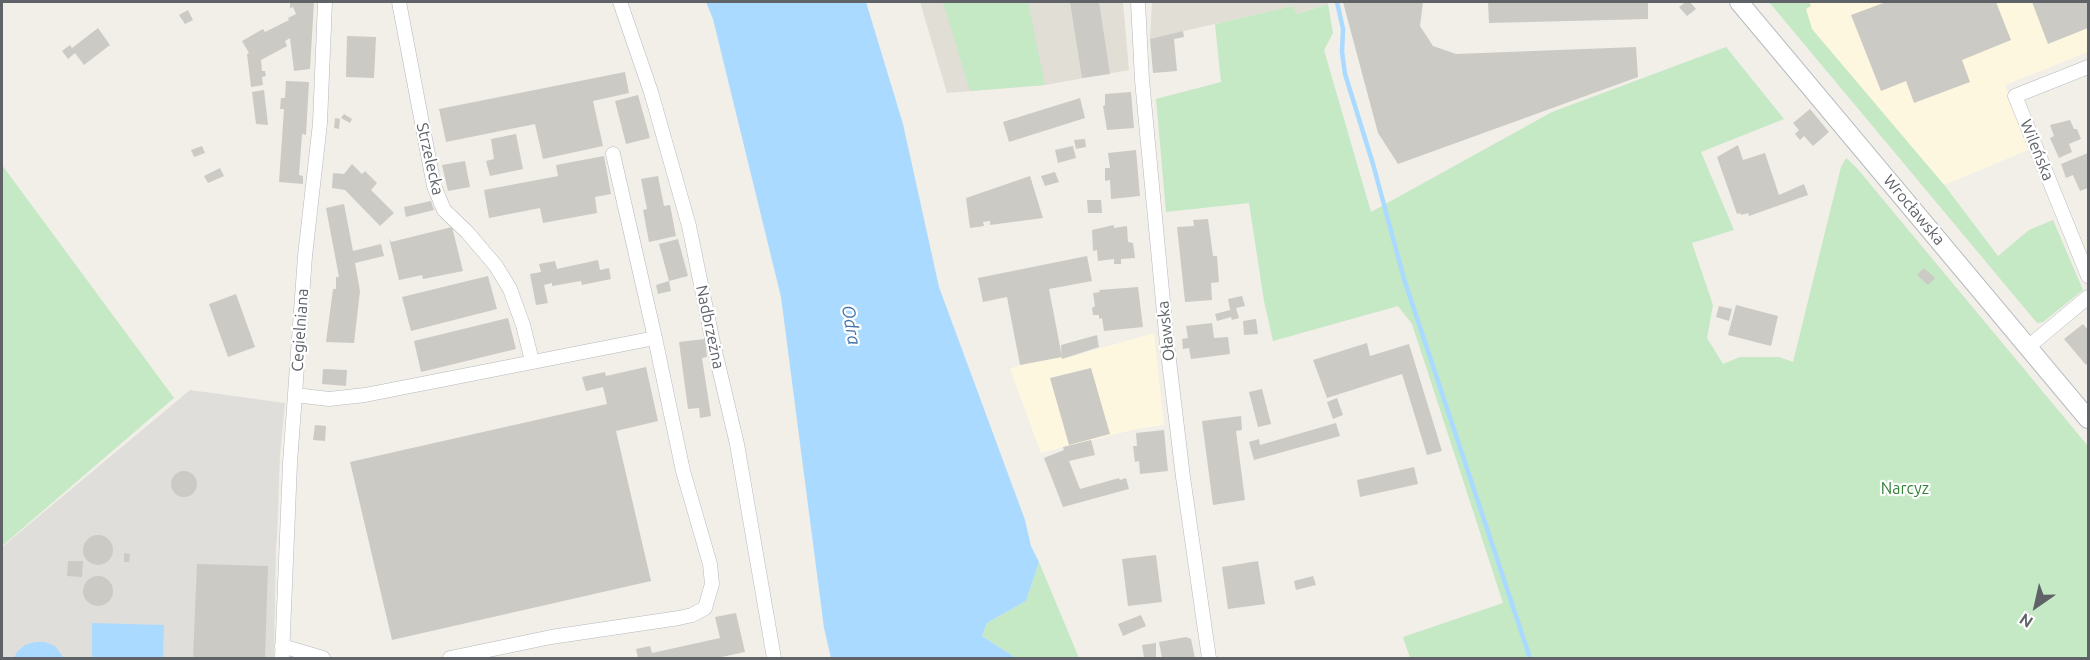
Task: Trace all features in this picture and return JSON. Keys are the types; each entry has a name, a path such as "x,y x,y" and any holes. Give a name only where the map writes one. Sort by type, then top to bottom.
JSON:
{"street":[{"name":"Cegielniana","path":"282,652 290,463 305,256 320,123 325,2"},
{"name":"Strzelecka","path":"399,2 434,186 444,210 467,232 496,266 510,289 523,325 532,361"},
{"name":"Nadbrzeżna","path":"620,2 651,92 689,226 736,444 774,658"},
{"name":"Oławska","path":"1138,2 1142,80 1167,344 1209,658"},
{"name":"Wrocławska","path":"1739,2 2088,419"},
{"name":"Wileńska","path":"2088,67 2015,96 2088,276"},
{"path":"451,658 551,637 679,618 692,615 705,608 712,584 710,564 682,471 655,338 613,154"},
{"path":"2028,347 2088,297"},
{"path":"295,395 328,399 365,395 655,338"},
{"path":"282,652 323,658"}],"shaded area":[{"path":"920,2 1123,2 1129,70 1045,85 947,93"},
{"path":"1152,2 1328,2 1328,4 1296,14 1292,6 1150,39"},
{"path":"1809,2 2088,2 2088,52 2005,85 2031,149 1944,185 1812,29 1806,9 1810,6"},
{"path":"1154,333 1164,425 1136,429 1041,453 1010,369 1062,357 1063,359"},
{"path":"190,390 285,403 276,545 274,658 2,658 2,547"}],"green space":[{"path":"943,2 1028,2 1045,85 970,91"},
{"path":"1769,2 1809,2 1811,6 1806,9 1812,29 1945,186 1998,256 2029,230 2053,220 2083,290 2043,322 2037,323"},
{"name":"Narcyz","path":"1328,4 1333,33 1324,50 1371,212 1552,112 1726,47 1784,119 1701,152 1734,230 1692,243 1713,305 1707,338 1723,364 1740,357 1779,357 1793,362 1841,167 1846,158 1856,167 2088,446 2088,658 1410,658 1403,637 1503,603 1412,324 1398,306 1273,341 1264,301 1249,203 1166,212 1156,99 1221,82 1215,24 1292,6 1297,14"},
{"path":"2,165 174,398 2,546"},
{"path":"1039,562 1079,658 1016,658 982,636 987,623 1026,601"}],"water":[{"name":"Odra","path":"706,2 866,2 903,124 939,287 1025,520 1031,546 1039,562 1026,601 987,623 982,636 1016,658 831,658 824,628 781,297 713,19"},
{"path":"92,623 164,625 163,658 92,658"},
{"path":"45,642 55,646 64,658 14,658 25,645"}],"building":[{"path":"290,2 314,2 310,69 294,71 290,38 285,41 287,46 261,60 262,71 265,71 266,76 262,77 263,85 251,87 247,54 249,53 242,41 263,29 265,32 289,20 288,18 296,14 293,7 290,8"},
{"path":"1070,2 1099,2 1110,74 1082,78"},
{"path":"1343,2 1423,2 1420,26 1433,46 1456,54 1636,47 1638,77 1398,164 1378,133"},
{"path":"1488,2 1648,2 1648,19 1489,23"},
{"path":"1690,2 1696,9 1687,16 1679,7"},
{"path":"1886,2 1996,2 2011,40 1962,60 1970,82 1914,103 1906,81 1881,91 1851,15"},
{"path":"2032,2 2088,2 2088,28 2048,44"},
{"path":"188,10 193,20 185,24 179,15"},
{"path":"98,28 110,45 84,65 75,53 68,59 62,51 70,45 72,48"},
{"path":"1183,31 1184,37 1174,39 1177,71 1153,73 1150,39"},
{"path":"347,36 376,37 374,78 346,77"},
{"path":"625,72 629,93 593,101 603,146 543,159 535,124 446,142 439,109"},
{"path":"286,81 309,82 306,135 302,134 299,175 303,176 303,184 279,182 284,109 280,109 281,98 285,98"},
{"path":"264,90 268,125 256,124 252,92"},
{"path":"1131,92 1134,128 1107,130 1103,106 1105,105 1105,94"},
{"path":"638,95 650,138 626,144 615,101"},
{"path":"1080,98 1085,118 1009,142 1003,122"},
{"path":"1810,109 1829,132 1813,146 1804,136 1800,140 1795,134 1799,130 1793,123"},
{"path":"344,114 352,119 350,123 341,118"},
{"path":"335,118 340,119 339,129 334,128"},
{"path":"2070,120 2081,139 2069,144 2072,152 2059,158 2050,138 2054,136 2050,125"},
{"path":"516,134 523,169 490,176 486,161 494,159 491,139"},
{"path":"1085,139 1086,147 1076,149 1074,140"},
{"path":"1738,145 1743,160 1765,153 1779,195 1804,184 1808,195 1749,216 1748,213 1737,214 1717,157"},
{"path":"202,146 205,153 194,157 191,150"},
{"path":"1073,146 1076,158 1058,163 1055,150"},
{"path":"1136,150 1140,196 1111,199 1110,180 1105,181 1105,168 1110,168 1108,153"},
{"path":"2088,153 2088,188 2080,191 2073,175 2066,178 2061,164"},
{"path":"604,156 611,194 595,197 597,213 543,223 540,208 489,218 484,190 558,176 556,165"},
{"path":"465,161 470,187 448,191 442,165"},
{"path":"352,164 362,174 365,171 377,183 371,190 394,213 380,226 345,190 332,188 333,173 344,174"},
{"path":"220,168 224,176 208,183 204,176"},
{"path":"1055,172 1059,182 1045,186 1041,176"},
{"path":"658,176 664,206 670,205 676,236 649,242 643,210 647,209 641,179"},
{"path":"1030,176 1043,218 990,225 990,221 983,222 984,226 970,228 966,198"},
{"path":"1087,200 1101,200 1102,213 1088,213"},
{"path":"431,201 434,210 406,217 404,207"},
{"path":"344,204 353,251 381,244 384,256 355,263 360,291 354,343 326,342 333,289 336,289 336,277 339,277 326,208"},
{"path":"1208,219 1213,256 1217,256 1219,282 1211,283 1212,300 1185,302 1177,227 1194,226 1193,220"},
{"path":"1114,225 1114,228 1127,226 1128,242 1133,243 1135,258 1121,259 1121,264 1114,264 1114,259 1098,261 1097,250 1093,251 1092,230"},
{"path":"452,227 463,271 423,279 422,275 399,280 389,238 391,242"},
{"path":"678,239 688,276 669,281 659,244"},
{"path":"1087,256 1092,281 1049,289 1062,357 1020,365 1007,297 983,302 978,278"},
{"path":"598,260 600,270 609,268 611,279 582,285 581,281 552,286 552,283 544,285 548,303 536,305 530,274 541,272 539,264 555,261 557,269"},
{"path":"1924,268 1935,278 1928,285 1917,275"},
{"path":"488,276 497,309 411,331 402,297"},
{"path":"669,281 671,291 658,294 656,285"},
{"path":"1138,287 1143,327 1104,331 1102,318 1099,319 1099,315 1093,315 1092,308 1095,306 1093,293 1100,292 1099,290"},
{"path":"236,294 255,347 228,357 209,304"},
{"path":"1242,296 1245,306 1236,308 1239,318 1232,320 1231,317 1217,321 1215,314 1230,310 1228,299"},
{"path":"1736,305 1778,316 1771,346 1728,335"},
{"path":"1719,306 1732,309 1729,321 1716,317"},
{"path":"508,318 516,349 421,372 414,341"},
{"path":"1256,319 1258,334 1244,335 1243,321"},
{"path":"1212,323 1214,338 1228,337 1230,354 1191,359 1189,348 1183,349 1182,339 1188,338 1186,326"},
{"path":"2083,324 2088,330 2088,363 2086,365 2064,339"},
{"path":"1097,335 1099,347 1062,359 1061,345"},
{"path":"705,339 707,357 702,358 711,416 700,418 699,408 688,409 679,342"},
{"path":"1367,343 1370,356 1409,344 1442,451 1427,455 1402,374 1327,398 1313,360"},
{"path":"646,367 658,421 616,431 651,581 392,640 350,462 607,404 603,387 586,391 582,377 605,372 606,376"},
{"path":"1091,368 1110,434 1069,445 1050,378"},
{"path":"323,369 347,370 346,386 322,384"},
{"path":"1262,389 1271,424 1258,427 1249,392"},
{"path":"1337,398 1343,415 1333,419 1327,402"},
{"path":"1241,416 1242,430 1236,431 1245,500 1213,505 1202,421"},
{"path":"1336,423 1340,436 1254,460 1249,442 1259,439 1260,445"},
{"path":"315,425 326,426 325,441 313,440"},
{"path":"1164,430 1168,471 1140,474 1139,461 1135,462 1133,446 1137,446 1136,433"},
{"path":"1091,440 1095,455 1069,461 1080,489 1126,478 1129,489 1063,507 1044,458 1064,450 1063,447"},
{"path":"1414,467 1418,484 1360,497 1357,480"},
{"path":"184,471 193,475 197,484 193,493 184,497 175,493 171,484 175,475"},
{"path":"98,535 109,539 113,550 109,561 98,565 87,561 83,550 87,539"},
{"path":"124,553 130,554 129,562 124,562"},
{"path":"1156,555 1162,602 1128,606 1122,559"},
{"path":"68,561 83,561 82,577 67,576"},
{"path":"1258,561 1265,604 1228,609 1222,567"},
{"path":"197,564 268,566 265,658 193,658"},
{"path":"98,576 109,580 113,591 109,602 98,606 87,602 83,591 87,580"},
{"path":"1313,576 1316,585 1296,590 1294,581"},
{"path":"736,613 745,652 717,658 638,658 636,649 650,646 652,653 720,638 715,617"},
{"path":"1141,615 1146,626 1123,636 1118,624"},
{"path":"1186,637 1191,639 1195,658 1162,658 1159,642"},
{"path":"1156,643 1156,658 1144,658 1142,645"}],"waterway":[{"path":"1337,2 1343,29 1342,52 1345,74 1373,164 1404,279 1530,658"}]}
